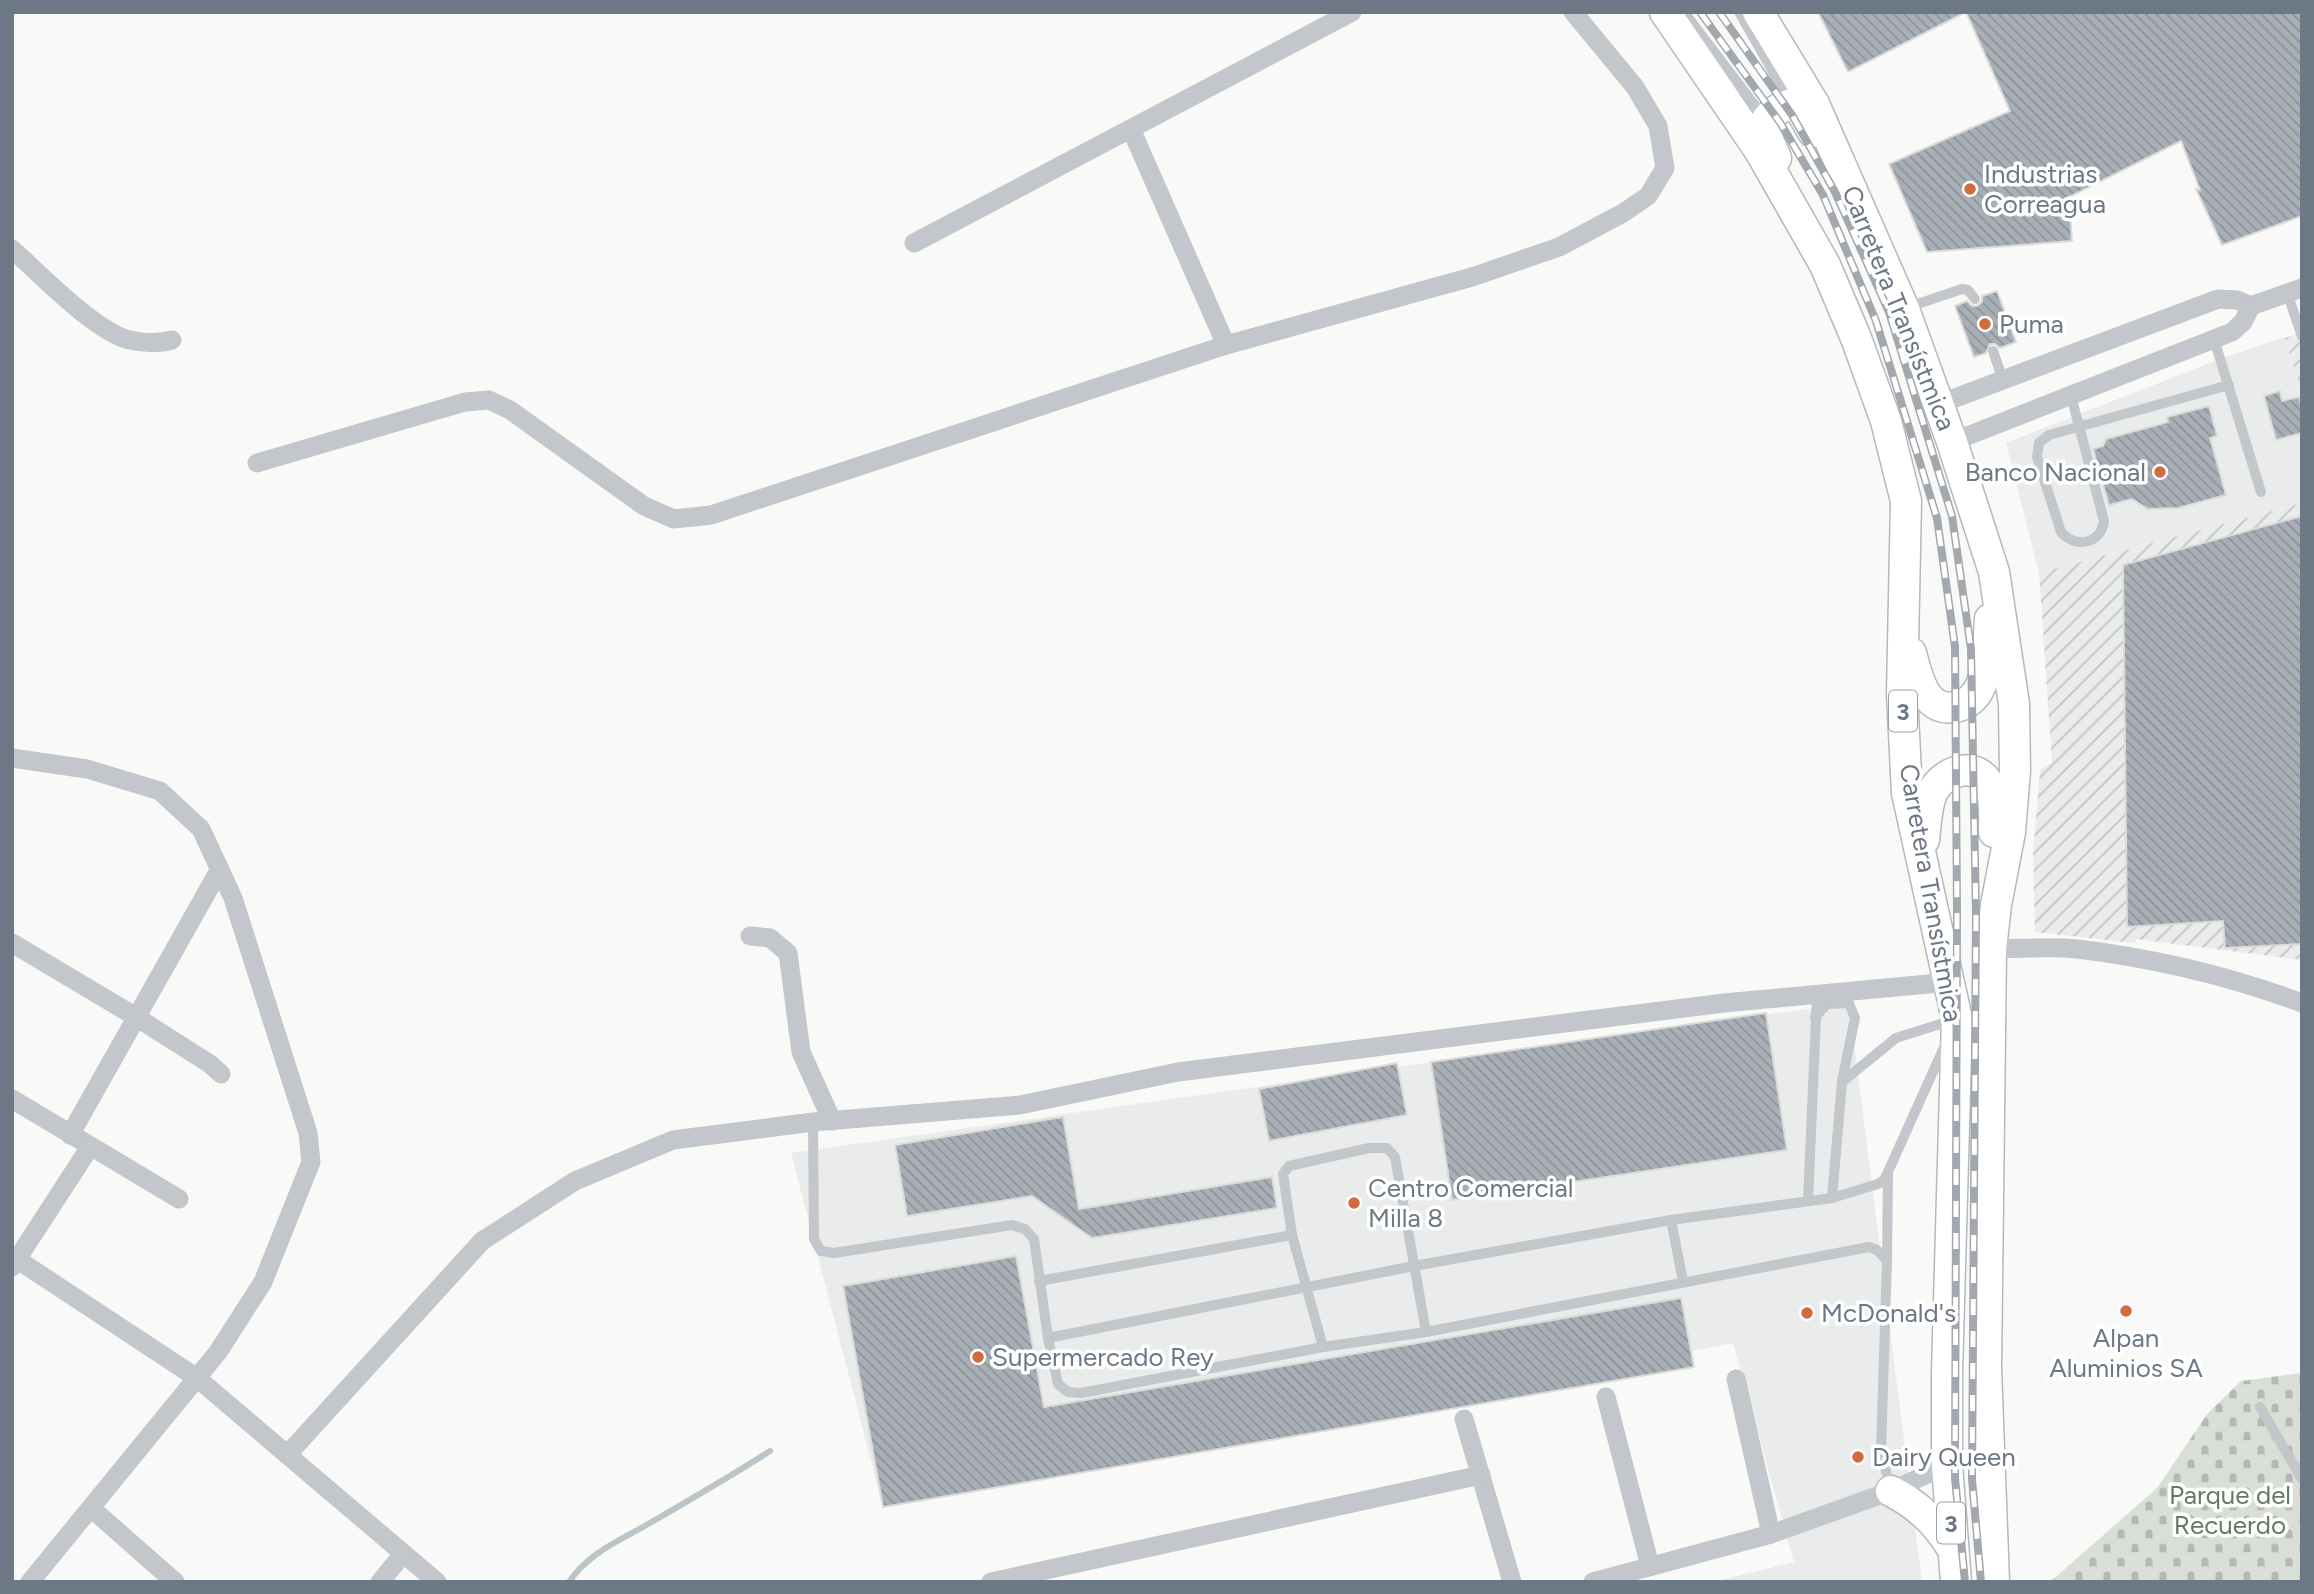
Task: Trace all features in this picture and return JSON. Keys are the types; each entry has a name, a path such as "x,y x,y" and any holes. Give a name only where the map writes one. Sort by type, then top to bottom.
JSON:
{"main road":[{"name":"Carretera Transístmica","path":"1665,12 1760,151 1825,265 1856,338 1886,421 1906,501 1902,694 1907,793 1957,1019 1947,1373 1947,1465 1956,1582"},
{"name":"Carretera Transístmica","path":"1758,12 1814,104 1904,309 1939,404 1994,572 2014,704 2015,771 2010,832 1996,905 1991,949 1986,1368 1994,1582"},
{"path":"1825,265 1764,132 1766,119 1791,103 1797,103 1803,112 1883,280 1931,399 1939,404"},
{"path":"1905,625 1917,678 1928,698 1950,708 1968,702 1979,691 1985,673 1994,572"},
{"path":"1922,865 1928,805 1934,789 1955,771 1964,770 1978,774 1990,786 1994,803 1996,905"},
{"path":"1891,1491 1927,1514 1952,1548"}],"street":[{"path":"914,243 1352,12"},
{"path":"257,463 465,402 489,400 510,410 643,506 674,519 711,514 1226,345 1472,277 1522,260 1559,247 1623,213 1648,196 1665,168 1658,126 1634,87 1573,12"},
{"path":"1131,128 1226,345"},
{"path":"12,249 85,314 124,338 160,343 172,340"},
{"path":"1952,443 2232,332 2243,322 2251,306 2294,290"},
{"path":"1939,404 2218,299 2237,300 2251,306"},
{"path":"12,758 87,769 160,791 201,829 233,898 308,1133 311,1162 263,1282 218,1352 30,1582"},
{"path":"70,1135 220,869"},
{"path":"750,936 770,938 788,953 801,1052 822,1121"},
{"path":"12,943 136,1017 210,1064 221,1074"},
{"path":"1991,949 2075,949 2167,963 2254,985 2302,1003"},
{"path":"287,1455 482,1241 575,1181 673,1140 822,1121 1020,1105 1178,1072 1724,1003 1950,982"},
{"path":"12,1099 179,1199"},
{"path":"90,1147 14,1261 197,1378 437,1582"},
{"path":"1736,1379 1772,1534"},
{"path":"1606,1397 1650,1566"},
{"path":"1464,1419 1512,1582"},
{"path":"1593,1582 1772,1534 1891,1491 1947,1465"},
{"path":"991,1582 1481,1475"},
{"path":"91,1508 175,1582"},
{"path":"380,1582 403,1554"}],"lane":[{"path":"1684,12 1766,119"},
{"path":"1739,12 1791,103"},
{"path":"1904,309 1962,289 1968,290 1975,299"},
{"path":"2294,290 2302,337"},
{"path":"2214,339 2261,492"},
{"path":"1993,351 2003,380"},
{"path":"2071,396 2079,426 2104,521 2101,531 2091,541 2076,542 2061,532 2037,457 2036,449 2043,438 2079,426 2229,385"},
{"path":"1808,1201 1817,994"},
{"path":"1815,1017 1827,1004 1849,1003 1855,1018 1842,1082 1832,1198"},
{"path":"1842,1082 1896,1038 1957,1019"},
{"path":"1048,1338 1307,1286 1671,1220 1832,1198 1878,1184 1888,1172 1957,1019"},
{"path":"822,1121 814,1239 821,1251 834,1253 1012,1224 1025,1229 1034,1239 1048,1338 1058,1384 1068,1392 1081,1394 1323,1347 1426,1332 1869,1247 1877,1250 1887,1261"},
{"path":"1323,1347 1292,1235 1283,1174 1289,1166 1369,1147 1387,1148 1395,1157 1426,1332"},
{"path":"1888,1172 1881,1451 1891,1491"},
{"path":"1671,1220 1683,1281"},
{"path":"1039,1280 1292,1235"},
{"path":"2260,1407 2302,1479"}],"shaded area":[{"path":"2302,332 2302,393 2285,338"},
{"path":"2285,337 2302,393 2302,503 2039,573 2006,443 2220,359"},
{"path":"2302,503 2302,960 2136,939 2135,943 2035,932 2033,853 2040,770 2052,762 2039,573"},
{"name":"Centro Comercial Milla 8","path":"1849,1003 1922,1582 1713,1582 1794,1562 1733,1343 883,1507 791,1153"}],"green space":[{"name":"Parque del Recuerdo","path":"2302,1373 2302,1582 2050,1582 2157,1488 2208,1413 2241,1381"}],"building":[{"path":"1818,12 1966,12 1848,72"},
{"path":"1966,12 2302,12 2302,216 2222,245 2196,189 2200,190 2181,141 2069,197 2072,241 1927,252 1889,164 2010,111"},
{"name":"Puma","path":"1997,291 2016,342 2000,348 1990,344 1986,353 1974,357 1955,306 1967,301 1972,306 1977,306 1982,302 1982,296"},
{"path":"2280,391 2282,401 2299,397 2302,433 2276,440 2264,396"},
{"name":"Banco Nacional","path":"2209,406 2217,436 2210,438 2226,495 2178,508 2148,509 2132,499 2109,505 2093,449 2103,446 2106,439 2168,422 2167,417"},
{"path":"2302,516 2302,944 2225,948 2223,921 2127,927 2123,565"},
{"path":"1766,1013 1787,1150 1452,1200 1431,1062"},
{"path":"1397,1063 1407,1115 1269,1141 1259,1089"},
{"path":"1063,1117 1079,1209 1272,1177 1277,1208 1092,1238 1032,1196 907,1216 895,1145"},
{"path":"1016,1256 1044,1407 1681,1298 1694,1367 883,1507 843,1286"}],"waterway":[{"path":"569,1582 584,1564 603,1550 770,1451"}],"railway":[{"path":"1700,12 1781,124 1823,195 1876,321 1937,518 1955,647 1955,1478 1965,1582"},
{"path":"1719,12 1792,115 1835,192 1889,312 1952,516 1971,649 1976,915 1972,1479 1981,1582"}],"place":[{"name":"Industrias Correagua","path":"1970,189"},
{"name":"Puma","path":"1985,324"},
{"name":"Banco Nacional","path":"2160,472"},
{"name":"Centro Comercial Milla 8","path":"1354,1203"},
{"name":"Alpan Aluminios SA","path":"2126,1311"},
{"name":"McDonald's","path":"1807,1313"},
{"name":"Supermercado Rey","path":"978,1357"},
{"name":"Dairy Queen","path":"1858,1457"}]}
